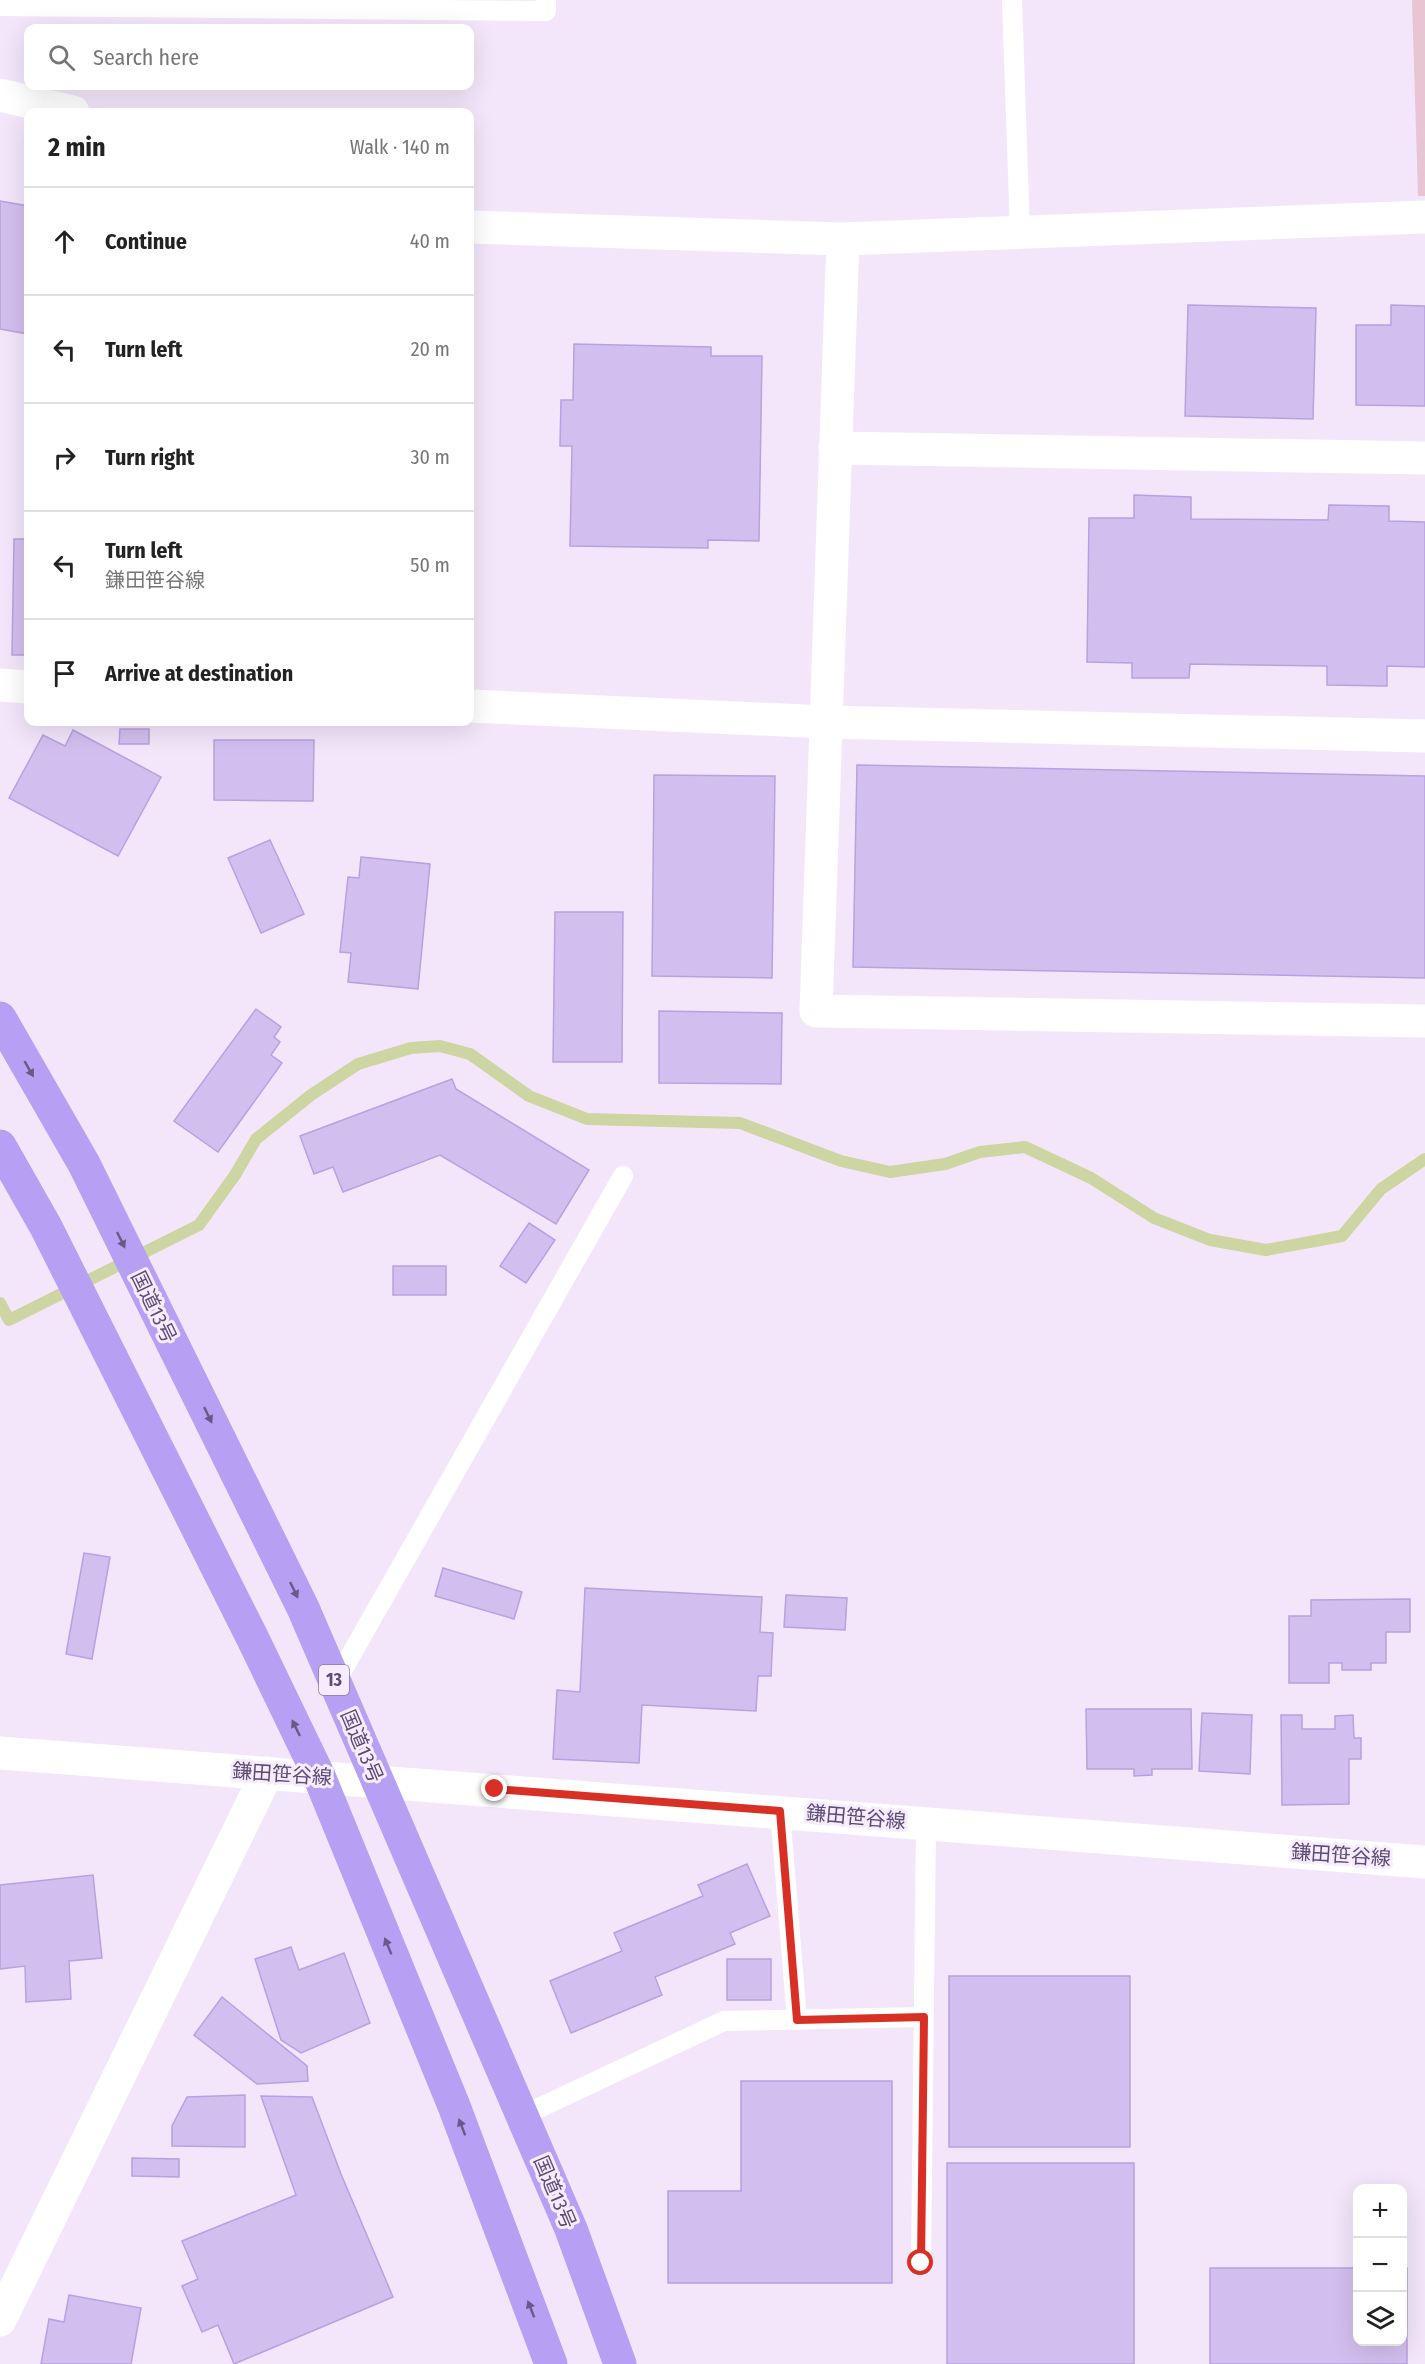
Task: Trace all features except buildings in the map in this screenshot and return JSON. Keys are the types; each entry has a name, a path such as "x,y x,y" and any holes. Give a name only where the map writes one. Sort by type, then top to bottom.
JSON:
{"highway":[{"name":"国道13号","path":"0,1018 84,1164 303,1608 571,2229 620,2364"},
{"path":"0,1146 57,1248 319,1776 454,2106 551,2364"}],"street":[{"path":"0,95 56,108"},
{"path":"474,227 843,239 1425,217"},
{"path":"843,239 816,1011 1425,1021"},
{"path":"835,448 1425,458"},
{"path":"0,685 24,687"},
{"path":"474,706 827,722 1425,736"},
{"name":"鎌田笹谷線","path":"0,1753 1425,1862"},
{"path":"0,2320 267,1773"}],"lane":[{"path":"0,6 349,5 546,11 546,0"},
{"path":"1012,0 1020,233"},
{"path":"335,1683 623,1176"},
{"path":"780,1811 797,2020"},
{"path":"921,2263 926,1823"},
{"path":"522,2115 724,2021 924,2017"}],"shaded area":[{"path":"1412,0 1425,0 1425,196 1418,196"}],"waterway":[{"path":"0,1303 9,1320 199,1225 235,1175 256,1139 311,1095 358,1064 411,1048 440,1046 470,1054 529,1096 587,1119 740,1123 841,1161 890,1172 945,1164 980,1152 1025,1147 1091,1178 1154,1218 1210,1240 1266,1250 1342,1236 1381,1189 1425,1159"}],"route":[{"path":"495,1789 780,1811 797,2020 924,2017 921,2263"}]}
